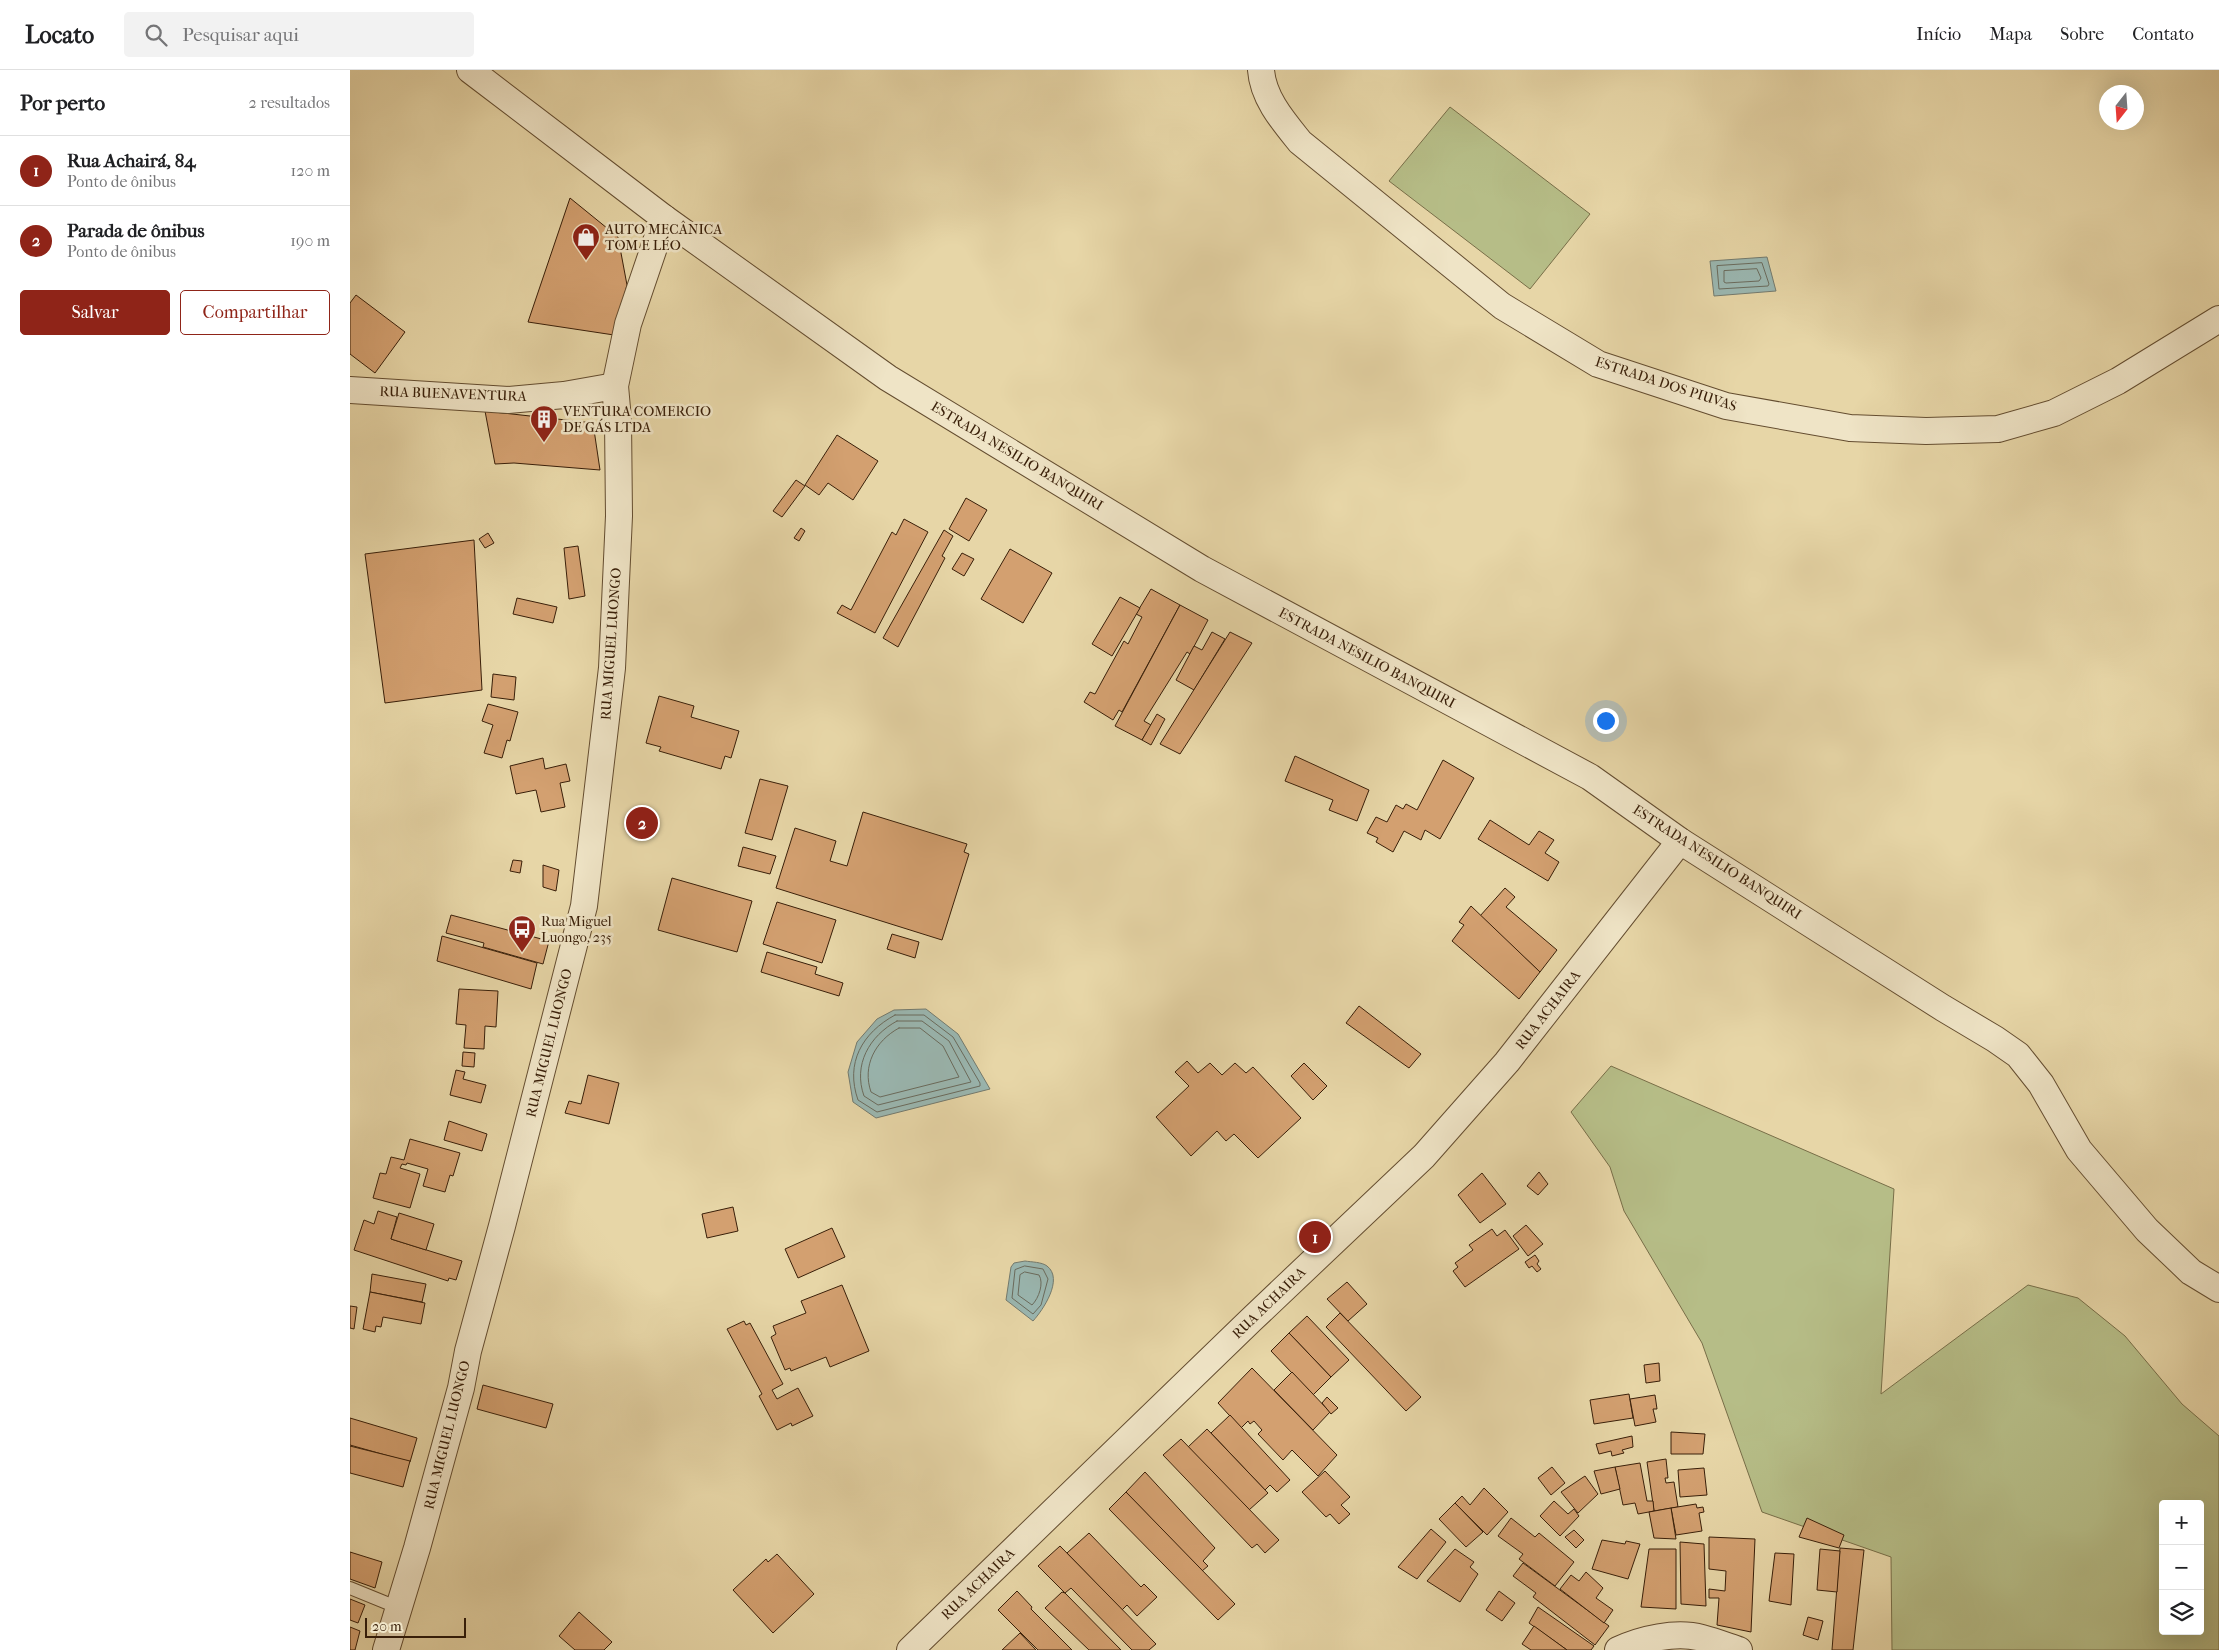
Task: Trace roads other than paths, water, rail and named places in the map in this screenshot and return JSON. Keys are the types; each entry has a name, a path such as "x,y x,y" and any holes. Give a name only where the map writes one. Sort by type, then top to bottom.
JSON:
{"street":[{"name":"ESTRADA NESILIO BANQUIRI","path":"470,70 664,218 897,383 1202,569 1590,777 1680,841 2018,1055 2041,1084 2079,1150 2134,1216 2191,1272 2219,1289"},
{"name":"ESTRADA DOS PIUVAS","path":"1261,70 1262,80 1277,113 1300,142 1502,306 1598,364 1726,406 1850,428 1926,431 1998,430 2054,413 2118,381 2219,319"},
{"name":"RUA MIGUEL LUONGO","path":"386,1650 461,1388 468,1351 584,906 612,668 619,516 618,420 615,386 628,324 664,218"},
{"name":"RUA BUENAVENTURA","path":"350,390 508,400 564,395 615,386"},
{"name":"RUA ACHAIRA","path":"910,1650 1251,1320 1424,1156 1507,1062 1680,841"},
{"path":"1618,1650 1636,1642 1664,1636 1700,1637 1739,1650"}],"lane":[{"path":"350,1588 399,1608"}],"water":[{"path":"1767,257 1776,291 1714,296 1710,261"},
{"path":"926,1009 958,1034 990,1089 876,1118 853,1102 848,1072 857,1042 877,1019 894,1010"},
{"path":"1025,1261 1047,1266 1052,1272 1053,1279 1050,1294 1042,1310 1033,1321 1006,1300 1011,1267 1014,1263"}],"place":[{"name":"AUTO MECÂNICA TOM E LÉO","path":"586,261"},
{"name":"VENTURA COMERCIO DE GÁS LTDA","path":"544,443"},
{"name":"Parada de ônibus","path":"642,823"},
{"name":"Rua Miguel Luongo, 235","path":"522,953"},
{"name":"Rua Achairá, 84","path":"1315,1237"}]}
